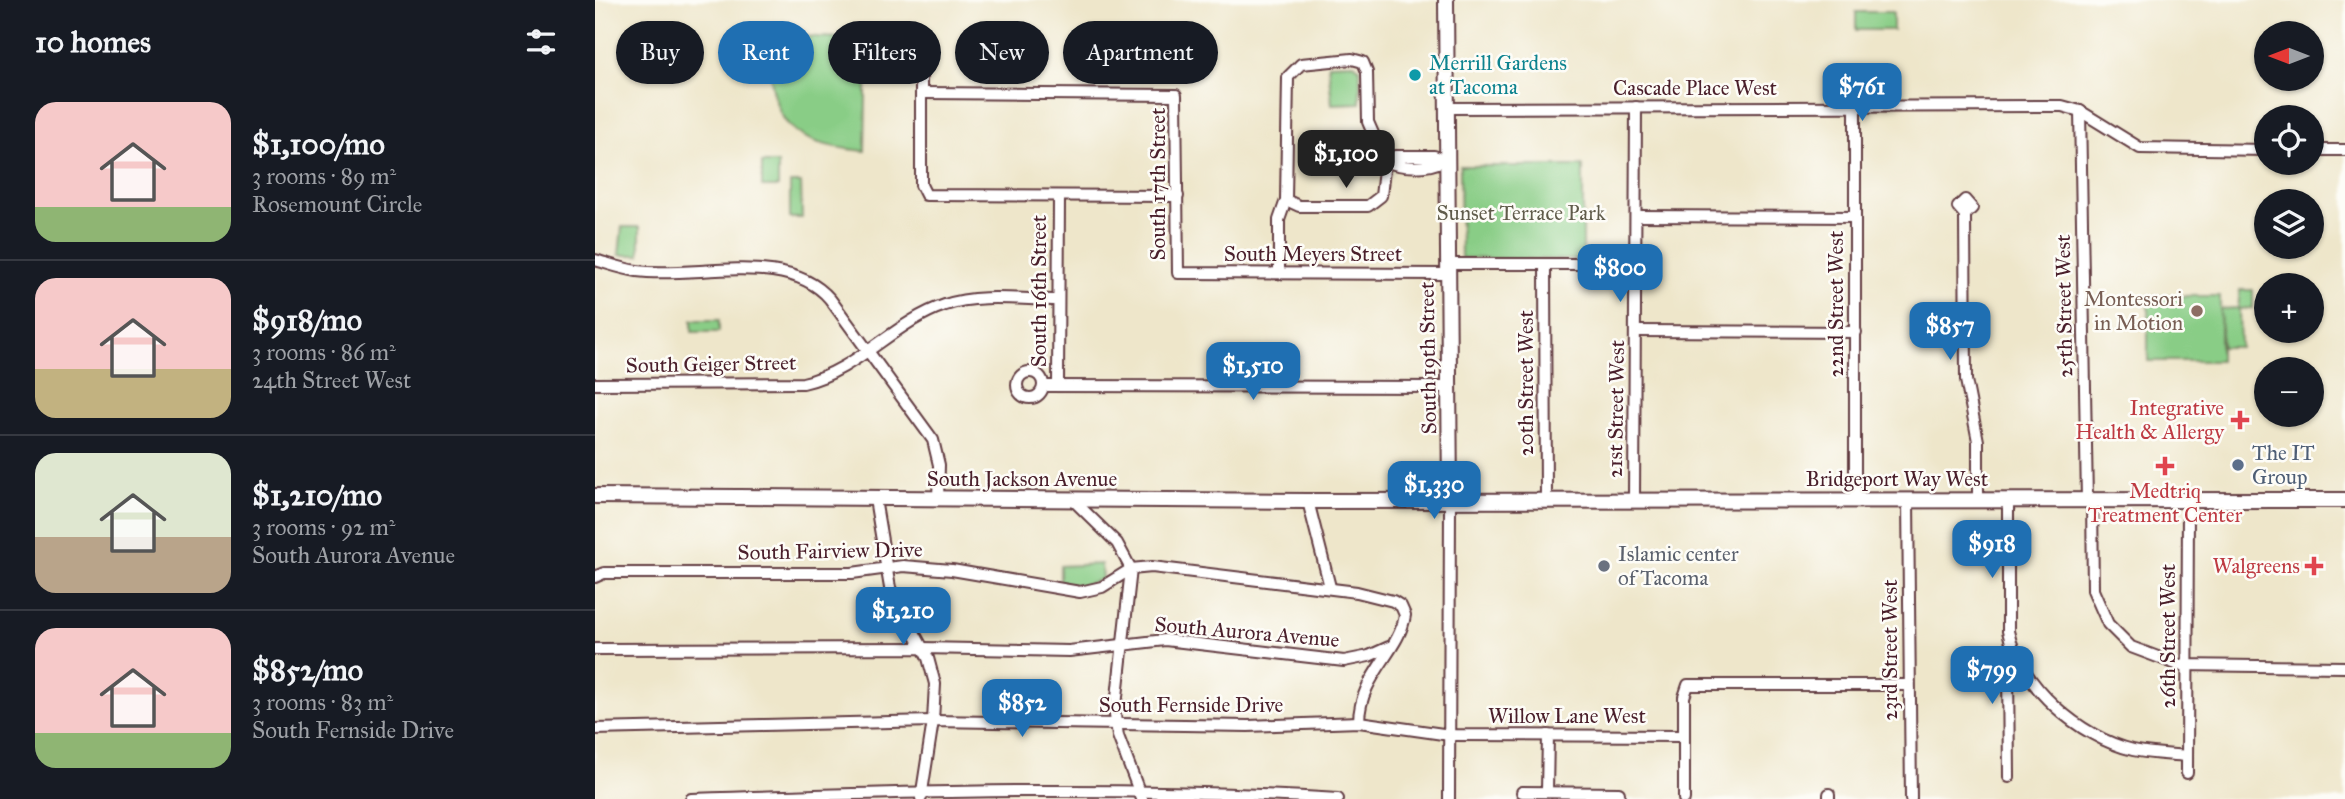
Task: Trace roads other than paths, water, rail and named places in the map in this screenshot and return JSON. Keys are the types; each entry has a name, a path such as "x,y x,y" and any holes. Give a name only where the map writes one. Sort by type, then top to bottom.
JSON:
{"main road":[{"name":"South 19th Street","path":"1446,0 1445,161 1450,500"},
{"name":"South Jackson Avenue","path":"595,496 1450,500"},
{"name":"Bridgeport Way West","path":"1450,500 2345,500"}],"street":[{"path":"1279,273 1279,220 1286,200 1287,84 1292,71 1301,64 1352,59 1363,62 1367,72 1368,122 1385,161 1382,194 1375,203 1299,206 1286,200"},
{"path":"921,84 921,185 925,194 1178,196"},
{"name":"South 17th Street","path":"921,93 1176,95 1178,273"},
{"name":"Cascade Place West","path":"1447,108 2051,106 2080,111 2140,148 2254,150"},
{"name":"21st Street West","path":"1634,500 1636,107"},
{"name":"22nd Street West","path":"1855,107 1855,500"},
{"name":"25th Street West","path":"2080,111 2092,585 2105,618 2119,637 2135,650 2187,666 2345,667"},
{"path":"2324,150 2345,150"},
{"path":"1385,161 1395,156 1434,156 1445,161"},
{"name":"South 16th Street","path":"1058,386 1059,196"},
{"path":"1965,215 1966,380 1977,441 1978,499"},
{"path":"1637,216 1855,217"},
{"path":"595,260 638,271 794,274 824,292 933,440 939,465 938,499"},
{"name":"South Meyers Street","path":"1178,273 1636,264"},
{"name":"20th Street West","path":"1545,265 1546,500"},
{"name":"South Geiger Street","path":"595,384 793,384 824,376 946,304 982,299 1058,300"},
{"path":"1636,331 1856,332"},
{"path":"1043,386 1448,387"},
{"path":"875,499 885,566 899,610 922,648 935,684 933,721 922,795"},
{"path":"2008,499 2007,616 2015,653 2052,702 2085,729 2131,750 2187,755"},
{"path":"1073,500 1117,543 1131,569 1116,723 1140,795"},
{"name":"South 19th Street","path":"1450,500 1450,799"},
{"name":"23rd Street West","path":"1908,500 1911,799"},
{"name":"26th Street West","path":"2187,773 2188,500"},
{"path":"1308,501 1330,587"},
{"name":"South Fairview Drive","path":"595,577 604,573 852,573 885,566 952,570 1074,592 1098,589 1131,569 1174,568 1330,587 1393,601 1402,608 1405,617 1390,647"},
{"name":"South Aurora Avenue","path":"595,649 922,648 1069,651 1170,640 1344,660 1369,656 1390,647"},
{"path":"1359,722 1369,684 1390,647"},
{"path":"2009,777 2008,668 2015,653"},
{"path":"1684,799 1684,694 1688,685 1909,684"},
{"name":"South Fernside Drive","path":"595,729 933,721 1248,726 1359,722 1450,735"},
{"name":"Willow Lane West","path":"1450,735 1684,736"},
{"path":"1547,792 1548,736"},
{"path":"1522,792 1619,793"},
{"path":"691,799 922,795 1338,799"}],"place":[{"name":"Merrill Gardens at Tacoma","path":"1415,75"},
{"name":"Montessori in Motion","path":"2197,311"},
{"name":"Integrative Health & Allergy","path":"2240,420"},
{"name":"The IT Group","path":"2238,465"},
{"name":"Medtriq Treatment Center","path":"2165,466"},
{"name":"Islamic center of Tacoma","path":"1604,566"},
{"name":"Walgreens","path":"2314,566"}],"park label":[{"name":"Sunset Terrace Park","path":"1521,213"}]}
